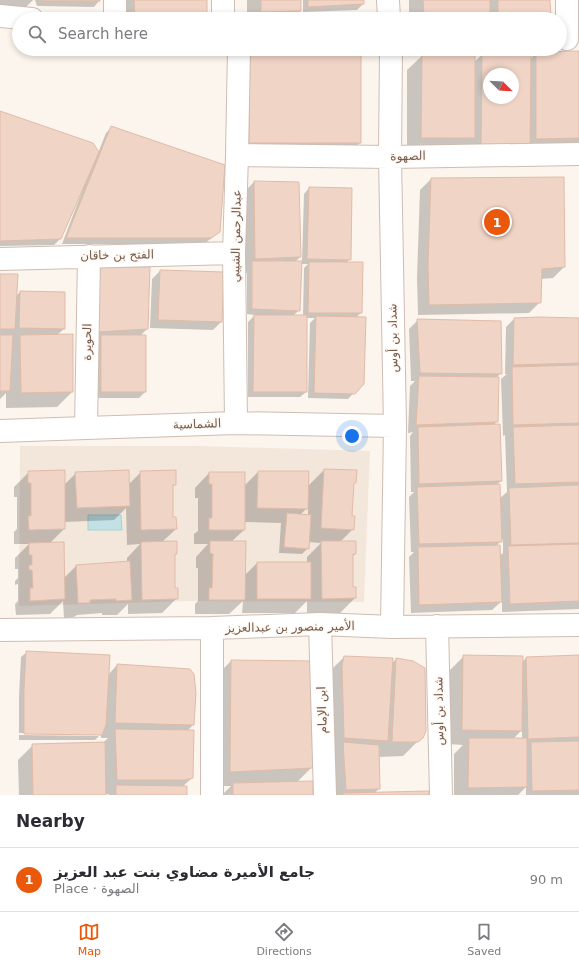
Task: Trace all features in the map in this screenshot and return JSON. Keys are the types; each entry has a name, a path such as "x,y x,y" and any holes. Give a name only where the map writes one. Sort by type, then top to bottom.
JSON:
{"street":[{"path":"115,0 115,12"},
{"path":"223,12 224,0"},
{"path":"388,0 389,12"},
{"path":"567,0 569,39"},
{"path":"0,16 12,17"},
{"name":"عبدالرحمن الشيبي","path":"236,423 234,253 238,155 239,56"},
{"name":"شداد بن أوس","path":"391,56 390,157 395,426 392,627"},
{"name":"الصهوة","path":"238,155 390,157 579,154"},
{"name":"الفتح بن خاقان","path":"0,259 234,253"},
{"name":"الحويرة","path":"86,428 89,256"},
{"name":"الشماسية","path":"0,431 236,423 395,426"},
{"name":"الأمير منصور بن عبدالعزيز","path":"0,630 212,628 320,624 392,627 579,625"},
{"name":"ابن الإمام","path":"320,624 325,795"},
{"name":"شداد بن أوس","path":"437,626 441,795"},
{"path":"212,628 212,795"}],"shaded area":[{"path":"20,446 199,446 370,451 364,602 191,601 19,606"}],"water":[{"path":"88,515 121,515 122,530 88,530"}],"building":[{"path":"100,0 100,1 42,1"},
{"path":"134,0 207,0 207,12 135,12"},
{"path":"261,0 301,0 301,11 261,12"},
{"path":"308,0 364,0 364,4 308,7"},
{"path":"423,0 490,0 490,12 424,12"},
{"path":"498,0 550,0 551,12 498,12"},
{"path":"567,51 579,51 579,138 536,139 536,56 567,56"},
{"path":"250,56 361,56 361,143 249,143"},
{"path":"422,56 475,56 475,138 421,138"},
{"path":"482,56 531,56 530,148 481,148"},
{"path":"0,111 93,143 99,152 61,239 0,241"},
{"path":"111,126 225,165 220,232 211,238 66,238"},
{"path":"564,177 565,267 542,269 541,303 429,305 428,266 431,178"},
{"path":"254,181 299,182 301,257 255,259"},
{"path":"309,187 352,188 351,260 307,259"},
{"path":"252,261 302,261 300,311 252,309"},
{"path":"309,262 363,262 362,313 308,313"},
{"path":"100,267 150,267 148,329 97,332"},
{"path":"160,270 224,272 222,322 158,320"},
{"path":"0,274 18,274 15,329 0,329"},
{"path":"20,291 65,292 65,329 19,328"},
{"path":"254,315 307,315 307,392 253,392"},
{"path":"316,316 366,317 364,384 355,394 314,393"},
{"path":"514,318 579,318 579,363 513,365"},
{"path":"417,319 501,321 502,374 420,373"},
{"path":"73,334 73,392 21,393 20,335"},
{"path":"0,335 13,335 10,391 0,391"},
{"path":"101,335 146,335 146,392 101,392"},
{"path":"579,365 579,423 513,425 512,367"},
{"path":"419,376 499,377 498,422 416,425"},
{"path":"500,424 502,481 419,484 418,427"},
{"path":"579,425 579,482 515,484 513,427"},
{"path":"324,469 357,470 356,483 354,483 352,516 355,516 354,530 321,528"},
{"path":"65,470 65,529 29,530 28,516 31,516 31,483 28,483 28,471"},
{"path":"129,470 130,506 77,508 75,472"},
{"path":"176,470 176,485 173,485 173,517 176,517 177,529 141,530 140,471"},
{"path":"258,471 309,471 308,509 257,508"},
{"path":"209,472 245,472 245,530 209,530 209,518 212,518 212,484 209,484"},
{"path":"500,484 502,542 419,544 417,487"},
{"path":"579,485 579,543 511,545 509,488"},
{"path":"287,513 311,515 309,549 284,547"},
{"path":"177,541 177,554 175,554 175,588 178,588 178,599 142,600 141,542"},
{"path":"210,541 246,541 245,600 209,600 209,588 212,588 213,554 210,553"},
{"path":"321,541 356,541 356,554 353,554 353,587 356,587 356,598 322,599"},
{"path":"64,542 65,599 30,601 30,588 33,588 32,570 29,570 29,565 32,565 32,555 29,555 29,543"},
{"path":"579,544 579,601 510,604 508,546"},
{"path":"500,545 502,602 419,605 418,547"},
{"path":"130,561 132,600 90,600 90,603 78,603 76,565"},
{"path":"257,562 311,562 311,599 257,599"},
{"path":"26,651 110,655 106,725 102,735 24,734"},
{"path":"463,655 523,656 522,731 462,730"},
{"path":"579,655 579,737 528,739 526,657"},
{"path":"344,656 393,658 388,741 344,738 342,666"},
{"path":"396,658 413,661 425,668 426,731 423,738 418,742 392,742"},
{"path":"231,660 310,661 313,768 230,772"},
{"path":"117,664 190,669 194,674 196,693 194,725 115,723"},
{"path":"115,729 194,730 193,778 185,780 117,780"},
{"path":"469,738 527,738 527,787 468,788"},
{"path":"579,741 579,790 532,791 531,742"},
{"path":"105,742 106,795 33,795 32,744"},
{"path":"343,742 379,745 380,789 346,790"},
{"path":"313,781 313,795 233,795 233,783"},
{"path":"116,785 187,786 187,795 116,795"},
{"path":"429,791 429,795 343,795 343,793"}],"place":[{"name":"جامع الأميرة مضاوي بنت عبد العزيز","path":"497,222"}]}
